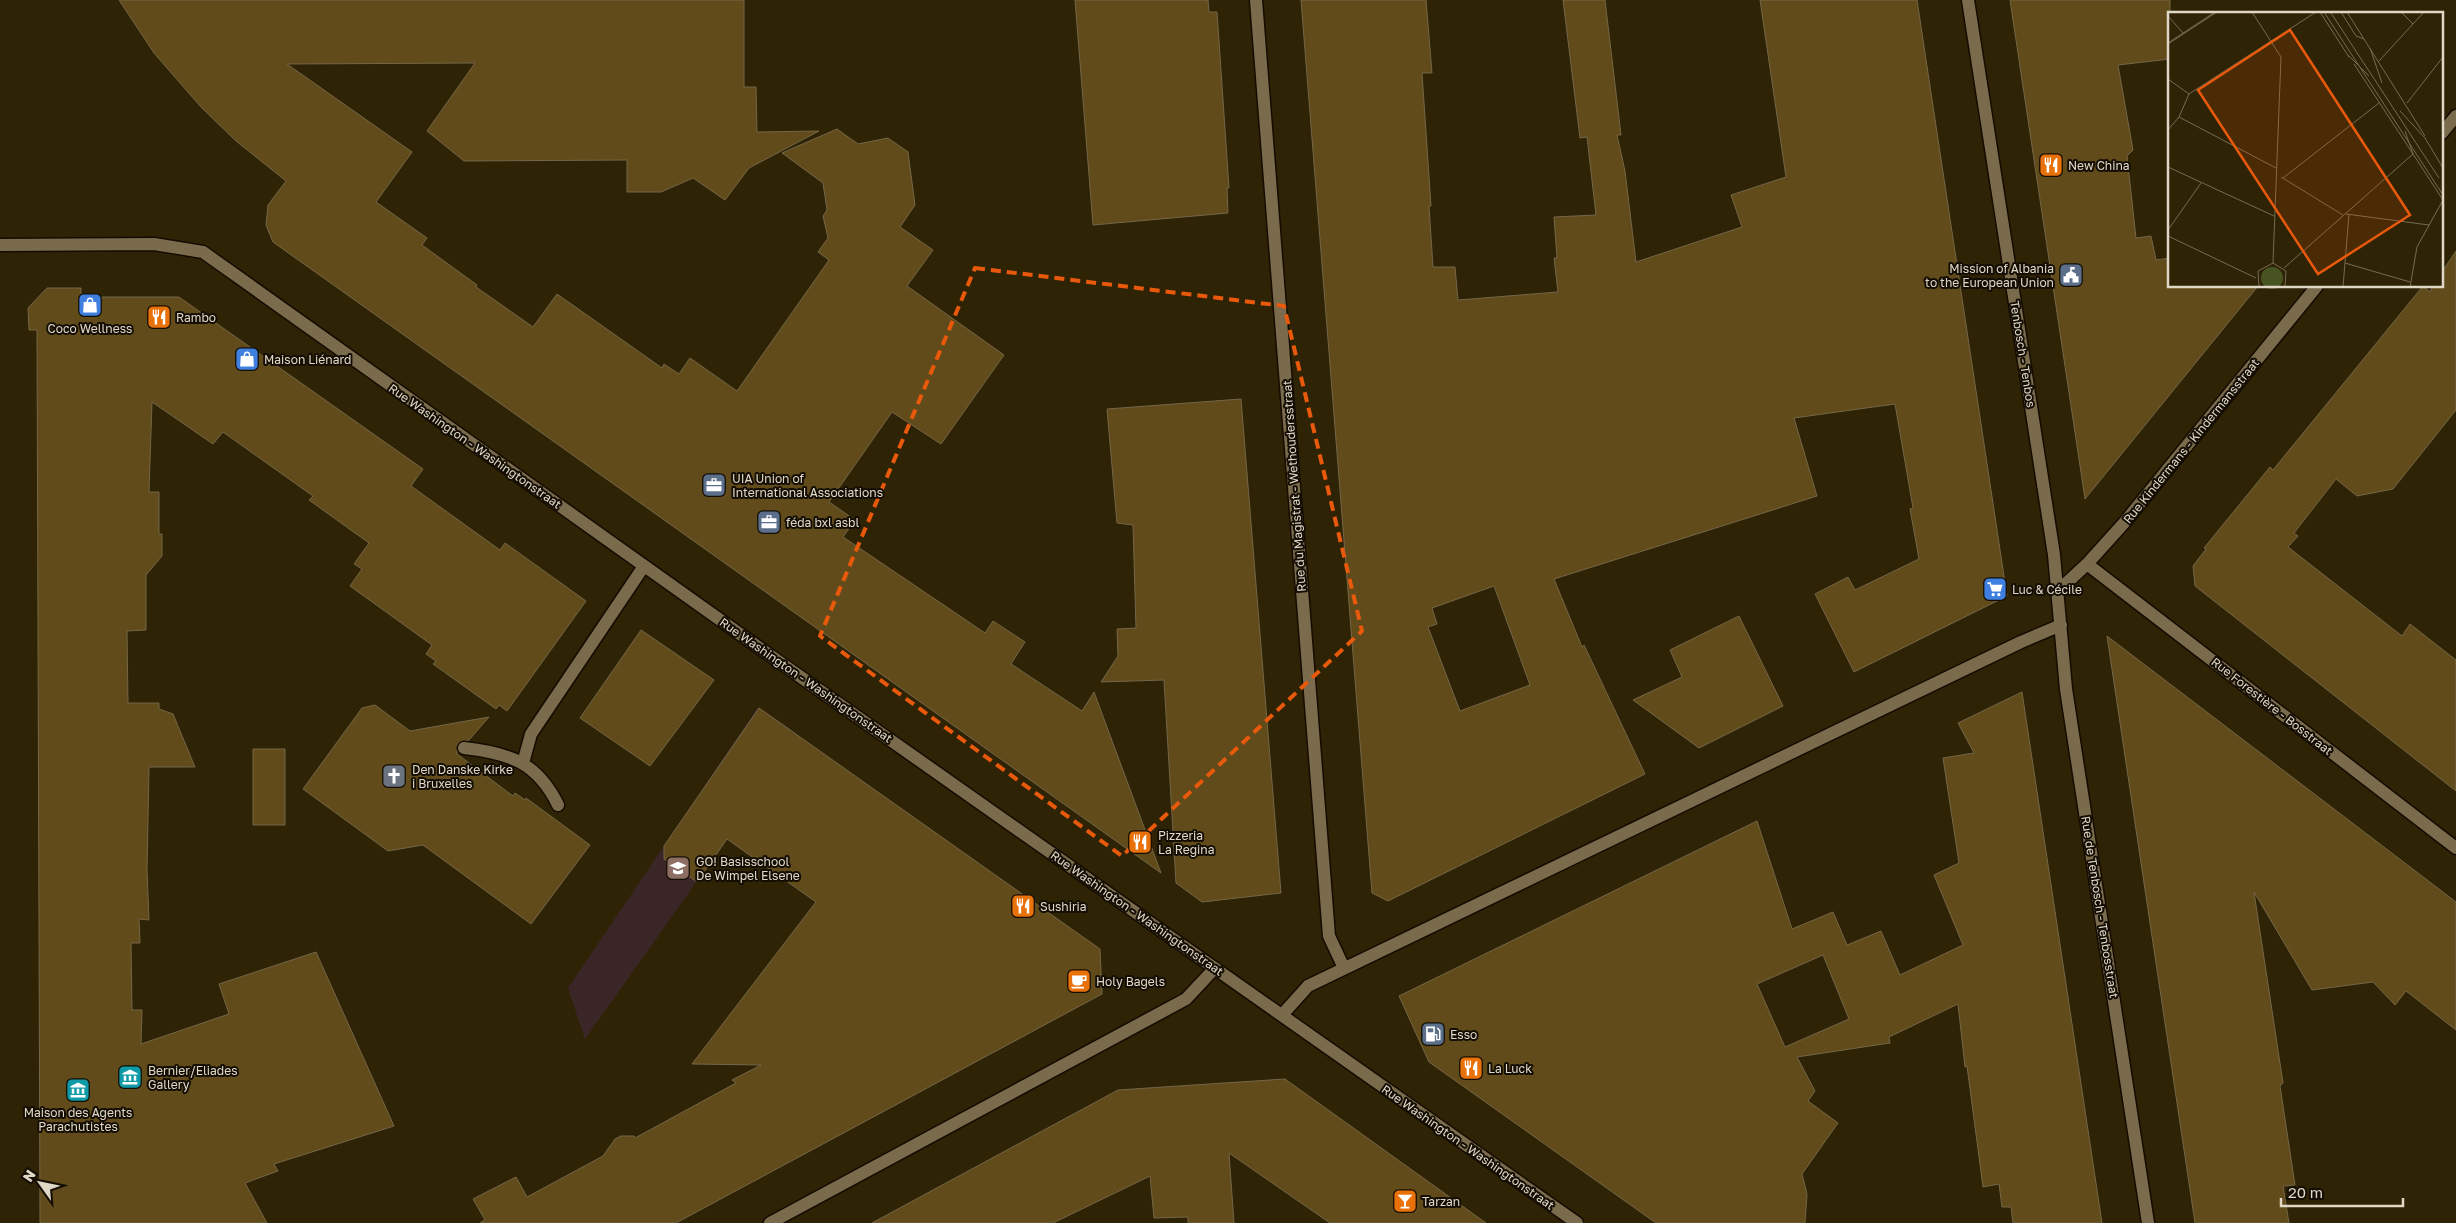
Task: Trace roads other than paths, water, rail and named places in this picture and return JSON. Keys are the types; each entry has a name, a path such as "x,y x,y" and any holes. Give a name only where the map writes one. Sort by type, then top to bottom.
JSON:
{"street":[{"name":"Rue du Magistrat - Wethoudersstraat","path":"1256,0 1329,936 1344,968"},
{"name":"Tenbosch - Tenbos","path":"1968,0 2059,590"},
{"path":"2444,131 2456,116"},
{"name":"Rue Washington - Washingtonstraat","path":"0,245 154,244 203,252 644,566 1577,1223"},
{"name":"Rue Kindermans - Kindermansstraat","path":"2059,590 2087,564 2124,522 2315,288"},
{"name":"Rue Forestière - Bosstraat","path":"2087,564 2135,599 2456,848"},
{"path":"523,763 531,734 644,566"},
{"name":"Rue de Tenbosch - Tenbosstraat","path":"2059,590 2066,689 2148,1223"},
{"path":"1282,1015 1308,986 2021,642 2061,625"},
{"path":"464,748 510,756 523,763 549,787 558,805"},
{"path":"770,1223 1186,999 1214,968"}],"place":[{"name":"New China","path":"2051,165"},
{"name":"Mission of Albania to the European Union","path":"2071,275"},
{"name":"Coco Wellness","path":"90,305"},
{"name":"Rambo","path":"159,317"},
{"name":"Maison Liénard","path":"247,359"},
{"name":"UIA Union of International Associations","path":"714,485"},
{"name":"féda bxl asbl","path":"769,522"},
{"name":"Luc & Cécile","path":"1995,589"},
{"name":"Den Danske Kirke i Bruxelles","path":"394,776"},
{"name":"Pizzeria La Regina","path":"1140,842"},
{"name":"GO! Basisschool De Wimpel Elsene","path":"678,868"},
{"name":"Sushiria","path":"1023,906"},
{"name":"Holy Bagels","path":"1079,981"},
{"name":"Esso","path":"1433,1034"},
{"name":"La Luck","path":"1471,1068"},
{"name":"Bernier/Eliades Gallery","path":"130,1077"},
{"name":"Maison des Agents Parachutistes","path":"78,1090"},
{"name":"Tarzan","path":"1405,1201"}]}
